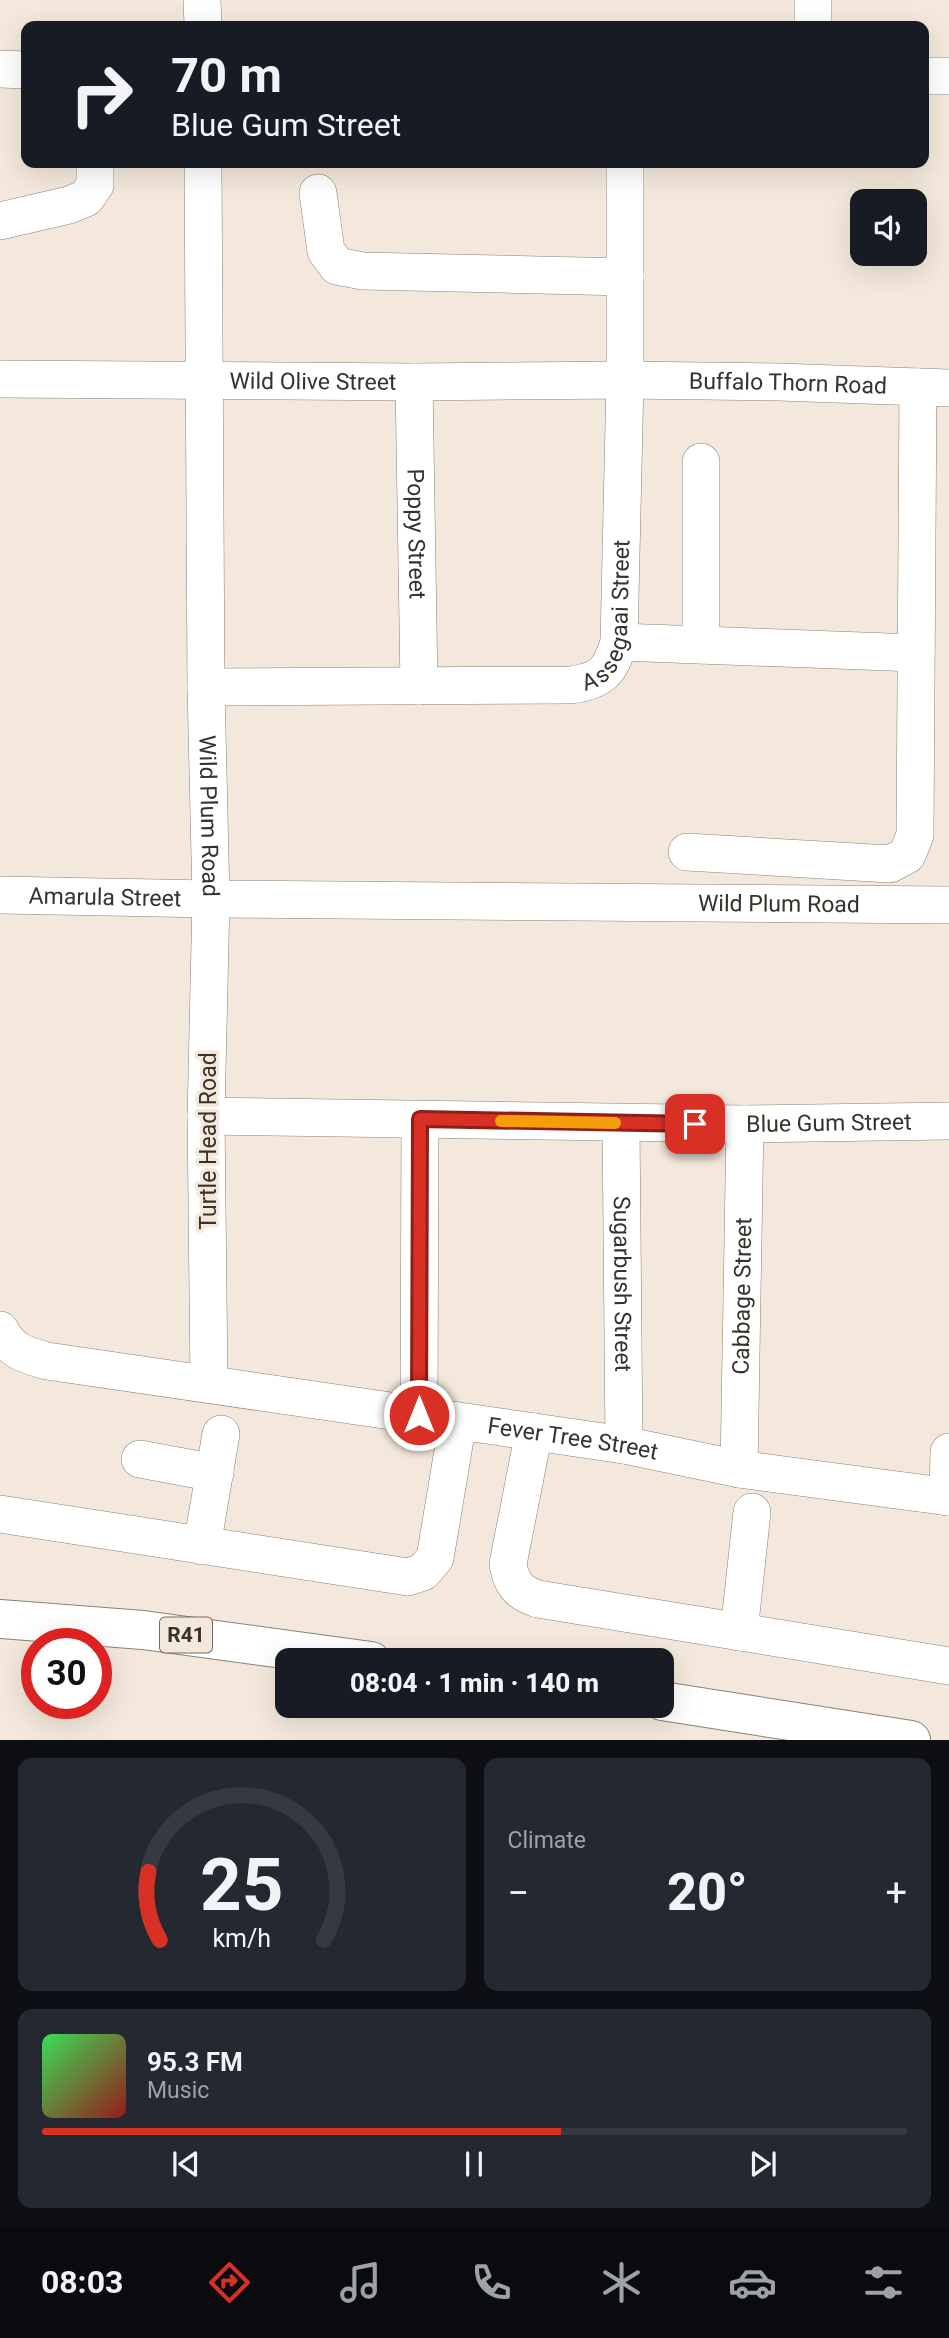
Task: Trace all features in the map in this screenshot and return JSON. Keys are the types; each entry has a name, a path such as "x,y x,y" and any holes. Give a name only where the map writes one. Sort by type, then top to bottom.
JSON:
{"main road":[{"name":"R41","path":"0,1619 143,1630 275,1648"},
{"path":"674,1703 911,1740"}],"street":[{"path":"202,0 202,21"},
{"path":"813,0 813,21"},
{"path":"0,69 21,69"},
{"path":"929,76 949,76"},
{"path":"0,221 69,205 86,198 94,185 95,168"},
{"name":"Wild Plum Road","path":"203,168 206,687 211,900 949,905"},
{"name":"Assegaai Street","path":"206,687 570,685 587,683 610,667 619,642 625,380 625,168"},
{"path":"318,194 326,251 337,266 363,271 625,277"},
{"name":"Wild Olive Street","path":"0,379 414,382 625,380"},
{"name":"Buffalo Thorn Road","path":"625,380 934,387"},
{"name":"Poppy Street","path":"414,382 419,686"},
{"path":"687,852 890,864 907,855 915,835 916,653 934,387"},
{"path":"701,463 701,645"},
{"path":"619,642 916,653"},
{"name":"Amarula Street","path":"0,895 211,900"},
{"name":"Turtle Head Road","path":"209,1383 206,1116 211,900"},
{"name":"Blue Gum Street","path":"206,1116 745,1124 949,1121"},
{"path":"419,1415 420,1119"},
{"name":"Sugarbush Street","path":"621,1123 624,1445"},
{"name":"Cabbage Street","path":"739,1469 745,1124"},
{"name":"Fever Tree Street","path":"0,1330 7,1343 21,1353 47,1361 624,1445 739,1469 949,1497"},
{"path":"0,1514 408,1577 430,1566 435,1558 458,1421"},
{"path":"534,1432 509,1553 510,1573 518,1589 525,1595 949,1666"},
{"path":"202,1546 221,1434"},
{"path":"949,1452 949,1497"},
{"path":"140,1459 215,1473"},
{"path":"738,1632 752,1512"}],"slow traffic":[{"path":"501,1121 615,1123"}],"route":[{"path":"419,1415 420,1119 695,1124"}]}
